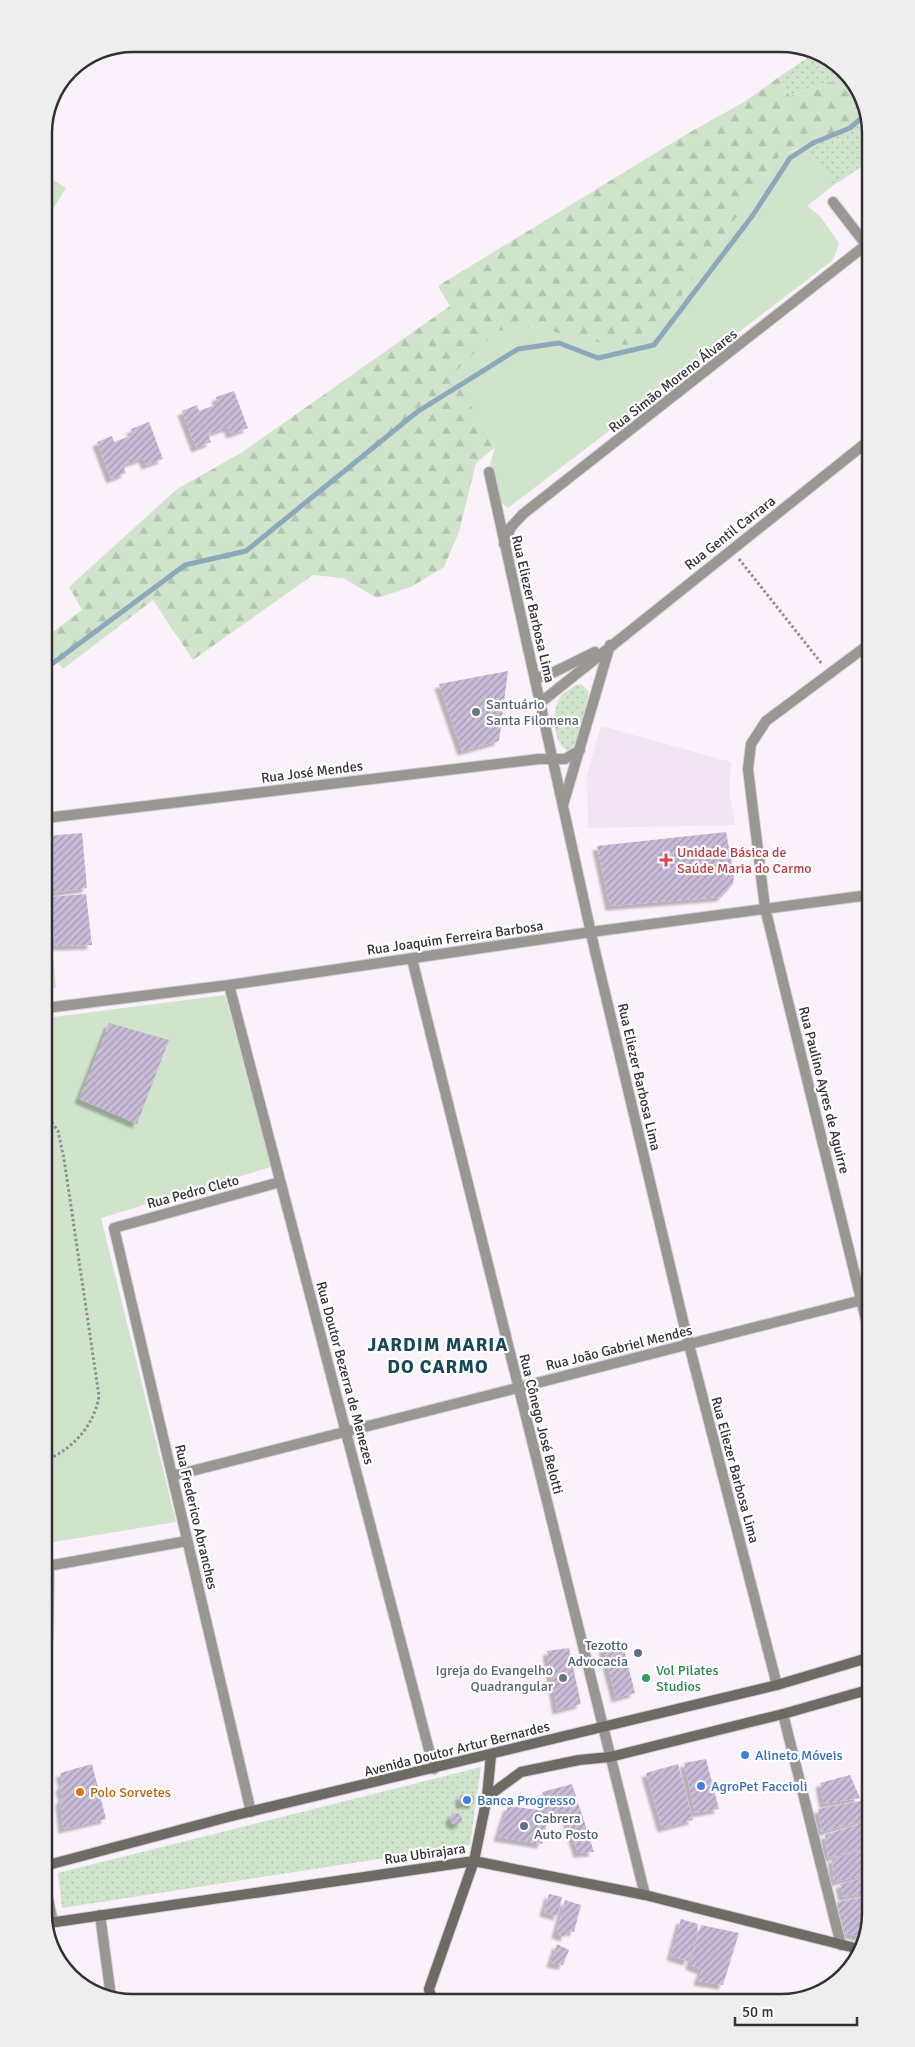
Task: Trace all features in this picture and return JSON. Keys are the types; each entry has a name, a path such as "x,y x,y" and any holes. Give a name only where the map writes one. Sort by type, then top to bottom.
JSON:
{"main road":[{"name":"Avenida Doutor Artur Bernardes","path":"52,1864 251,1812 776,1685 862,1660"},
{"path":"487,1797 521,1772 579,1760 610,1757 783,1714 862,1692"},
{"path":"430,1994 429,1989 474,1861 487,1797 491,1755"},
{"name":"Rua Ubirajara","path":"53,1923 474,1861 645,1895 855,1948"}],"street":[{"path":"833,202 862,240"},
{"name":"Rua Simão Moreno Álvares","path":"504,544 511,527 523,514 862,250"},
{"name":"Rua Gentil Carrara","path":"540,703 610,645 862,446"},
{"name":"Rua Eliezer Barbosa Lima","path":"489,472 551,759 688,1344 776,1685"},
{"path":"562,807 610,645"},
{"name":"Rua Gentil Carrara","path":"534,676 544,677 610,645"},
{"name":"Rua Paulino Ayres de Aguirre","path":"862,650 766,721 751,744 748,769 765,908 862,1287"},
{"name":"Rua José Mendes","path":"53,817 551,759 565,759 580,750"},
{"name":"Rua Joaquim Ferreira Barbosa","path":"53,1007 229,985 591,932 862,896"},
{"name":"Rua Cônego José Belotti","path":"412,959 645,1895"},
{"name":"Rua Doutor Bezerra de Menezes","path":"229,985 434,1769"},
{"name":"Rua Pedro Cleto","path":"114,1228 280,1182"},
{"name":"Rua Frederico Abranches","path":"114,1228 251,1812"},
{"name":"Rua João Gabriel Mendes","path":"172,1476 862,1300"},
{"path":"52,1564 187,1541"},
{"path":"783,1714 840,1944"},
{"path":"100,1915 110,1991"}],"path":[{"path":"731,549 830,674"},
{"path":"52,1123 58,1130 64,1159 99,1396 96,1411 90,1425 70,1446 52,1457"}],"shaded area":[{"path":"601,726 731,762 729,791 735,825 588,828 587,775"}],"green space":[{"path":"808,57 831,69 845,83 826,82 790,96 779,77"},
{"path":"779,77 790,96 826,82 845,83 854,98 861,118 826,139 804,148 781,154 671,310 627,345 588,341 536,327 497,331 453,374 495,447 476,463 459,532 444,567 411,587 377,598 343,578 313,575 193,660 153,600 63,669 53,657 53,632 82,610 69,587 177,489 241,453 450,306 438,286 685,135 744,102"},
{"path":"861,118 862,166 834,185 805,149 850,128"},
{"path":"805,149 834,185 807,206 820,216 839,243 833,260 508,508 501,502 490,464 495,447 452,374 497,331 536,327 588,341 671,310 781,154"},
{"path":"53,180 66,188 53,209"},
{"path":"576,685 582,685 589,692 576,744 568,751 563,747 556,734 554,718 560,697"},
{"path":"53,947 56,988 53,988"},
{"path":"225,995 271,1167 101,1218 176,1522 52,1542 53,1017"},
{"path":"481,1767 470,1845 62,1908 58,1873"}],"building":[{"path":"234,391 248,428 231,434 228,427 208,434 211,442 196,448 182,411 197,405 199,411 218,404 216,397"},
{"path":"149,422 163,459 146,465 143,458 123,465 126,473 111,479 97,442 112,436 114,442 133,435 131,429"},
{"name":"Santuário Santa Filomena","path":"508,671 499,741 462,751 439,684"},
{"name":"Unidade Básica de Saúde Maria do Carmo","path":"726,832 734,874 733,884 721,897 610,906 597,846"},
{"path":"82,833 87,888 53,893 53,835"},
{"path":"86,894 92,945 55,946 53,897"},
{"path":"109,1023 169,1040 137,1124 79,1099"},
{"path":"622,1642 635,1693 616,1698 603,1647"},
{"name":"Igreja do Evangelho Quadrangular","path":"569,1648 581,1704 557,1710 547,1651"},
{"name":"AgroPet Faccioli","path":"706,1759 719,1809 695,1813 684,1763"},
{"name":"Polo Sorvetes","path":"92,1764 106,1819 63,1829 60,1801 63,1797 60,1788 63,1784 60,1773"},
{"path":"678,1764 693,1820 662,1828 646,1773"},
{"path":"850,1775 860,1798 824,1804 820,1783"},
{"name":"Cabrera Auto Posto","path":"572,1784 594,1852 578,1853 564,1810 549,1815 542,1844 498,1837 508,1806 547,1811 542,1792"},
{"name":"Banca Progresso","path":"460,1795 474,1795 474,1804 460,1804"},
{"path":"862,1801 862,1821 821,1832 818,1809"},
{"path":"458,1813 461,1814 461,1824 454,1825 451,1824 450,1817 451,1814"},
{"path":"862,1823 862,1849 828,1858 825,1835"},
{"path":"862,1850 862,1876 834,1882 832,1859"},
{"path":"862,1878 862,1894 843,1897 840,1884"},
{"path":"549,1894 562,1897 558,1916 544,1912"},
{"path":"862,1897 862,1924 859,1936 842,1933 837,1902"},
{"path":"565,1900 581,1905 574,1932 567,1930 565,1937 556,1934"},
{"path":"681,1919 698,1924 696,1941 688,1961 671,1956"},
{"path":"701,1925 739,1933 723,1985 698,1981 702,1970 690,1965"},
{"path":"557,1944 569,1950 563,1965 551,1963"}],"waterway":[{"path":"53,663 185,565 246,551 417,412 518,349 559,343 598,358 654,345 753,215 790,158 813,143 850,128 861,118"}],"place":[{"name":"Santuário Santa Filomena","path":"476,712"},
{"name":"Unidade Básica de Saúde Maria do Carmo","path":"666,860"},
{"name":"Tezotto Advocacia","path":"638,1653"},
{"name":"Igreja do Evangelho Quadrangular","path":"563,1678"},
{"name":"Vol Pilates Studios","path":"646,1678"},
{"name":"Alineto Móveis","path":"745,1755"},
{"name":"AgroPet Faccioli","path":"701,1786"},
{"name":"Polo Sorvetes","path":"80,1792"},
{"name":"Banca Progresso","path":"467,1800"},
{"name":"Cabrera Auto Posto","path":"524,1826"}],"district":[{"name":"JARDIM MARIA DO CARMO","path":"438,1356"}]}
